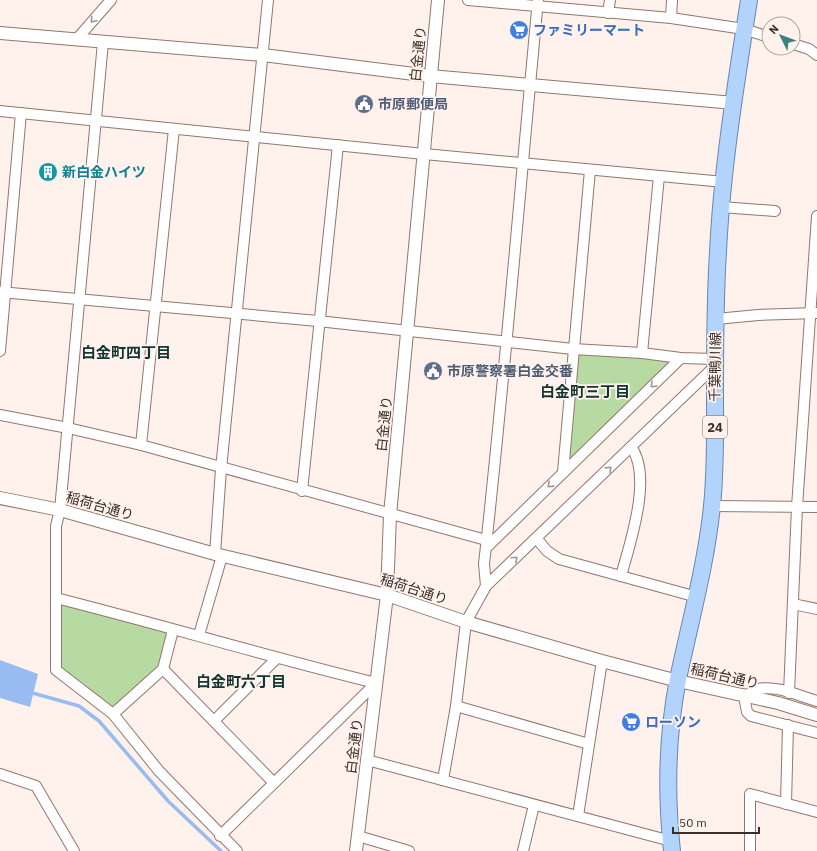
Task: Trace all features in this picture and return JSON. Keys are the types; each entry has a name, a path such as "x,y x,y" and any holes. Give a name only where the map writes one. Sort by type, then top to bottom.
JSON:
{"main road":[{"name":"千葉鴨川線","path":"672,846 669,756 678,681 697,597 712,506 715,454 715,362 718,252 724,182 749,0"}],"street":[{"path":"76,40 111,0"},
{"path":"199,635 219,555 221,469 256,136 268,0"},
{"name":"白金通り","path":"356,851 387,595 390,515 409,331 430,76 438,0"},
{"path":"468,0 538,3 608,13 671,18 744,29 761,34"},
{"path":"608,13 610,0"},
{"path":"671,18 672,0"},
{"path":"486,586 484,564 507,341 529,86 538,3"},
{"path":"0,33 263,55 430,76 734,104"},
{"path":"103,42 68,428 60,510 56,526 56,670 113,714 159,771 236,851"},
{"path":"801,47 816,52"},
{"path":"0,111 424,154 523,162 590,170 724,182"},
{"path":"0,351 3,292 21,113"},
{"path":"142,446 174,129"},
{"path":"302,491 318,321 338,145"},
{"path":"563,472 590,170"},
{"path":"642,353 659,176"},
{"path":"722,207 775,211"},
{"path":"789,693 797,507 813,313 817,216"},
{"path":"3,292 236,315 318,321 573,349 642,353 715,362"},
{"path":"716,319 758,314 813,313"},
{"path":"486,544 681,358"},
{"path":"443,780 456,706 466,622 486,586 537,539 715,362"},
{"path":"0,415 68,428 142,446 390,515 486,544"},
{"path":"621,576 641,500 638,455 631,447"},
{"name":"稲荷台通り","path":"0,498 60,510 219,555 387,595 466,622 602,661 678,681 778,703 817,715"},
{"path":"712,506 817,507"},
{"path":"537,539 547,551 559,559 697,597"},
{"path":"56,598 172,630 199,635 276,659 376,683"},
{"path":"793,604 817,609"},
{"path":"113,714 163,669 172,630"},
{"path":"214,721 276,659"},
{"path":"578,816 602,661"},
{"path":"163,669 274,783"},
{"path":"220,836 376,683"},
{"path":"817,701 771,689 758,689 744,696 747,712 751,716 817,733"},
{"path":"456,706 589,744"},
{"path":"786,804 788,726"},
{"path":"367,760 578,816 672,846"},
{"path":"0,774 36,786 74,851"},
{"path":"750,851 750,794 817,812"},
{"path":"523,851 534,805"},
{"path":"358,836 409,851"}],"green space":[{"path":"573,349 681,358 563,472"},
{"path":"56,598 173,630 163,669 113,714 56,670"}],"water":[{"path":"0,660 38,674 30,707 0,698"}],"waterway":[{"path":"29,692 79,706 99,721 168,801 221,851"}],"place":[{"name":"ファミリーマート","path":"519,30"},
{"name":"市原郵便局","path":"364,104"},
{"name":"新白金ハイツ","path":"48,172"},
{"name":"市原警察署白金交番","path":"433,371"},
{"name":"ローソン","path":"631,722"}],"district":[{"name":"白金町四丁目","path":"126,353"},
{"name":"白金町三丁目","path":"585,392"},
{"name":"白金町六丁目","path":"241,682"}]}
